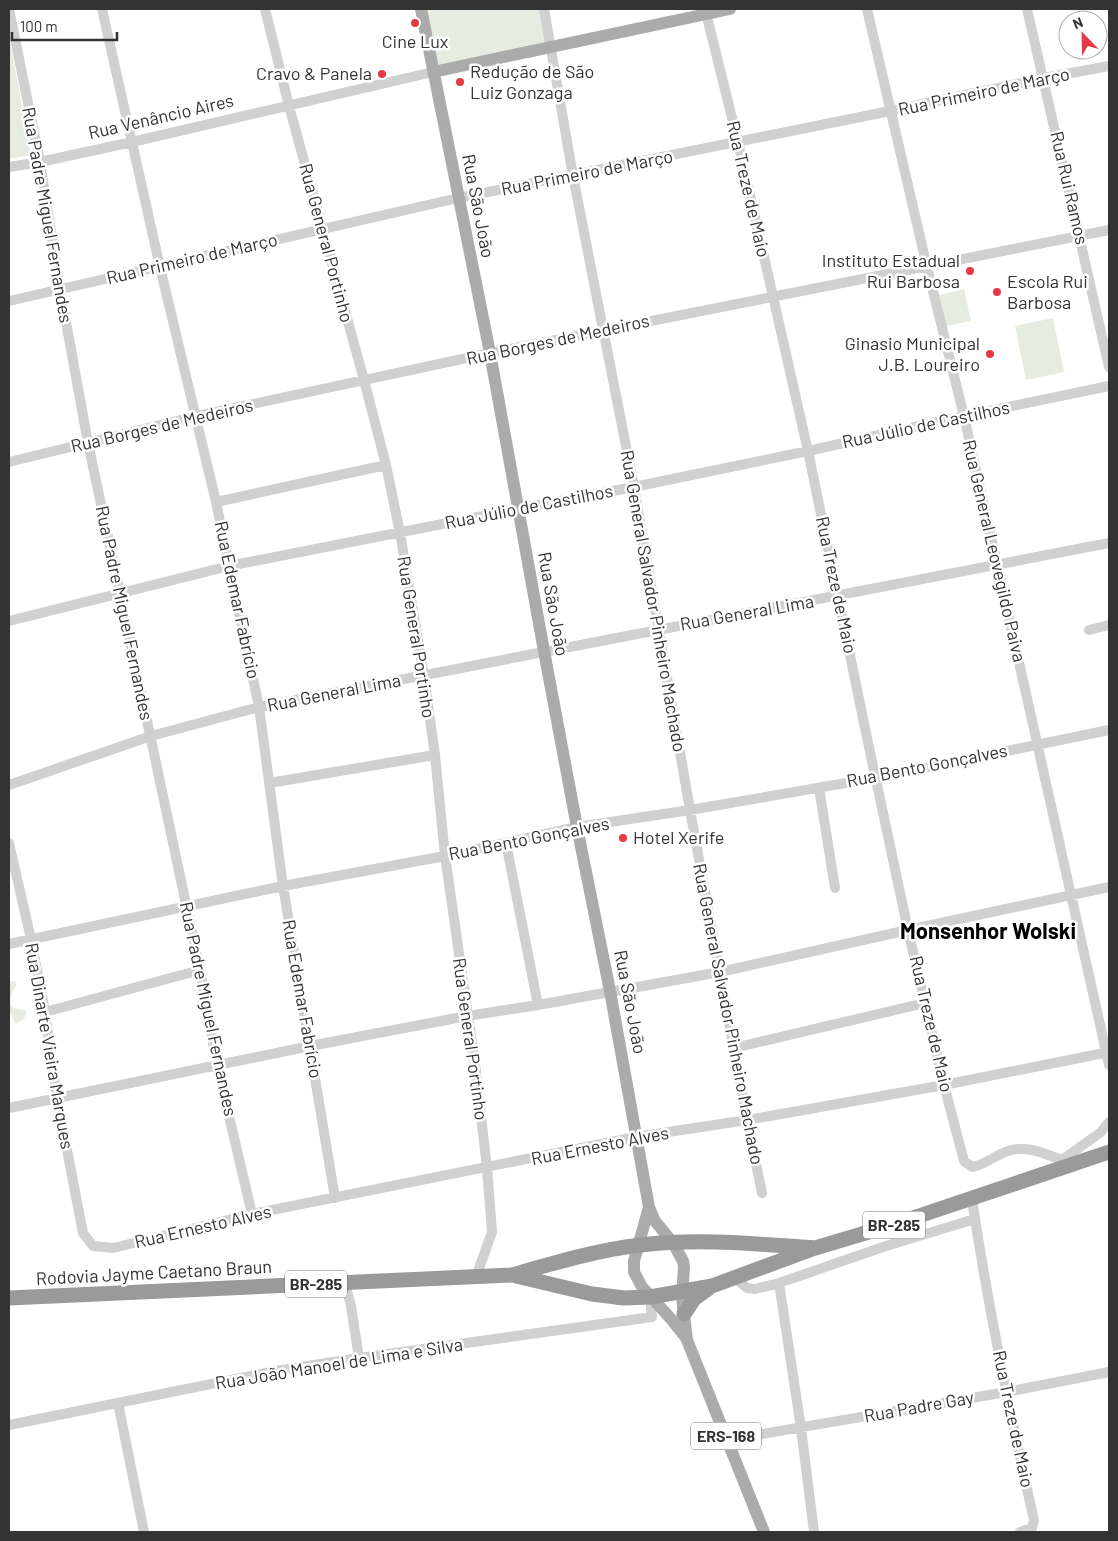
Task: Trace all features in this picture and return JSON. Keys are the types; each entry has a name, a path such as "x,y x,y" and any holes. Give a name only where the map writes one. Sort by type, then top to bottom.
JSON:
{"highway":[{"name":"BR-285","path":"650,1297 712,1286 816,1248 972,1199 1064,1163 1109,1152"},
{"name":"BR-285","path":"673,1243 701,1241 816,1248"},
{"name":"Rodovia Jayme Caetano Braun","path":"9,1298 512,1275 590,1253 639,1245 673,1243"},
{"name":"Rodovia Jayme Caetano Braun","path":"512,1275 592,1294 624,1298 650,1297"},
{"path":"684,1314 694,1299 712,1286"}],"main road":[{"name":"Rua São João","path":"421,9 490,353 649,1207 658,1226 673,1243"},
{"name":"Rua Venâncio Aires","path":"433,72 706,11 730,9"},
{"name":"Rua São João","path":"639,1245 649,1207"},
{"path":"673,1243 684,1267 682,1291"},
{"path":"639,1245 634,1261 634,1272 639,1283 650,1297"},
{"name":"ERS-168","path":"682,1291 688,1340 764,1532"},
{"name":"ERS-168","path":"650,1297 688,1340"}],"street":[{"name":"Rua Padre Miguel Fernandes","path":"9,9 40,162 60,290 88,443 187,906 217,1065 252,1214"},
{"name":"Rua Edemar Fabrício","path":"102,9 160,267 197,416 260,707 283,886 335,1198"},
{"name":"Rua General Portinho","path":"265,9 289,106 386,465 400,533 424,676 445,856 475,1064 487,1168 492,1232 476,1276"},
{"name":"Rua General Salvador Pinheiro Machado","path":"544,9 573,176 634,487 690,810 762,1193"},
{"name":"Rua General Leovegildo Paiva","path":"867,9 964,416 1108,1052 1109,1065"},
{"name":"Rua Rui Ramos","path":"1027,9 1109,367"},
{"name":"Rua Treze de Maio","path":"706,11 738,142 808,451 908,930 944,1085 964,1161 972,1167 980,1166 1004,1152 1017,1148 1029,1149 1064,1163"},
{"name":"Rua Primeiro de Março","path":"9,301 458,198 1109,66"},
{"name":"Rua Venâncio Aires","path":"9,166 40,162 132,142 433,72"},
{"name":"Rua Borges de Medeiros","path":"9,462 197,416 490,353 1109,230"},
{"name":"Rua Júlio de Castilhos","path":"9,621 229,566 634,487 1109,386"},
{"path":"216,502 386,465"},
{"name":"Rua General Lima","path":"9,785 151,736 260,707 1109,543"},
{"path":"1089,630 1109,625"},
{"name":"Rua Bento Gonçalves","path":"9,944 283,886 445,856 577,827 876,778 1109,730"},
{"path":"269,783 434,755"},
{"path":"819,788 835,888"},
{"name":"Rua Dinarte Vieira Marques","path":"9,843 31,938 45,1012 57,1098 83,1233 93,1246"},
{"path":"506,843 538,1005"},
{"path":"9,1108 310,1046 720,972 1109,887"},
{"path":"45,1012 200,970"},
{"path":"734,1048 925,1003"},
{"name":"Rua Ernesto Alves","path":"93,1246 113,1248 252,1214 636,1137 747,1120 944,1085 1108,1052"},
{"path":"1064,1163 1101,1132 1109,1122"},
{"name":"Rua Treze de Maio","path":"972,1199 1006,1392 1034,1520 1032,1528 1020,1532"},
{"path":"735,1278 747,1288 755,1289 779,1283 886,1246 975,1219"},
{"path":"345,1283 351,1306 358,1358"},
{"path":"779,1283 801,1428 814,1532"},
{"name":"Rua João Manoel de Lima e Silva","path":"9,1425 275,1371 652,1317 650,1297"},
{"name":"Rua Padre Gay","path":"728,1444 756,1436 1109,1372"},
{"path":"118,1403 144,1532"}],"shaded area":[{"path":"426,9 541,9 547,46 438,68"},
{"path":"9,36 31,155 9,159"},
{"path":"964,289 971,321 946,326 939,295"},
{"path":"1053,318 1064,372 1026,380 1015,326"},
{"path":"15,981 17,984 12,993 11,1005 25,1010 27,1013 23,1020 16,1024 9,1011 9,982"}],"place":[{"name":"Cine Lux","path":"415,23"},
{"name":"Cravo & Panela","path":"382,74"},
{"name":"Redução de São Luiz Gonzaga","path":"460,82"},
{"name":"Instituto Estadual Rui Barbosa","path":"970,271"},
{"name":"Escola Rui Barbosa","path":"997,292"},
{"name":"Ginasio Municipal J.B. Loureiro","path":"990,354"},
{"name":"Hotel Xerife","path":"623,838"}],"district":[{"name":"Monsenhor Wolski","path":"988,931"}]}
